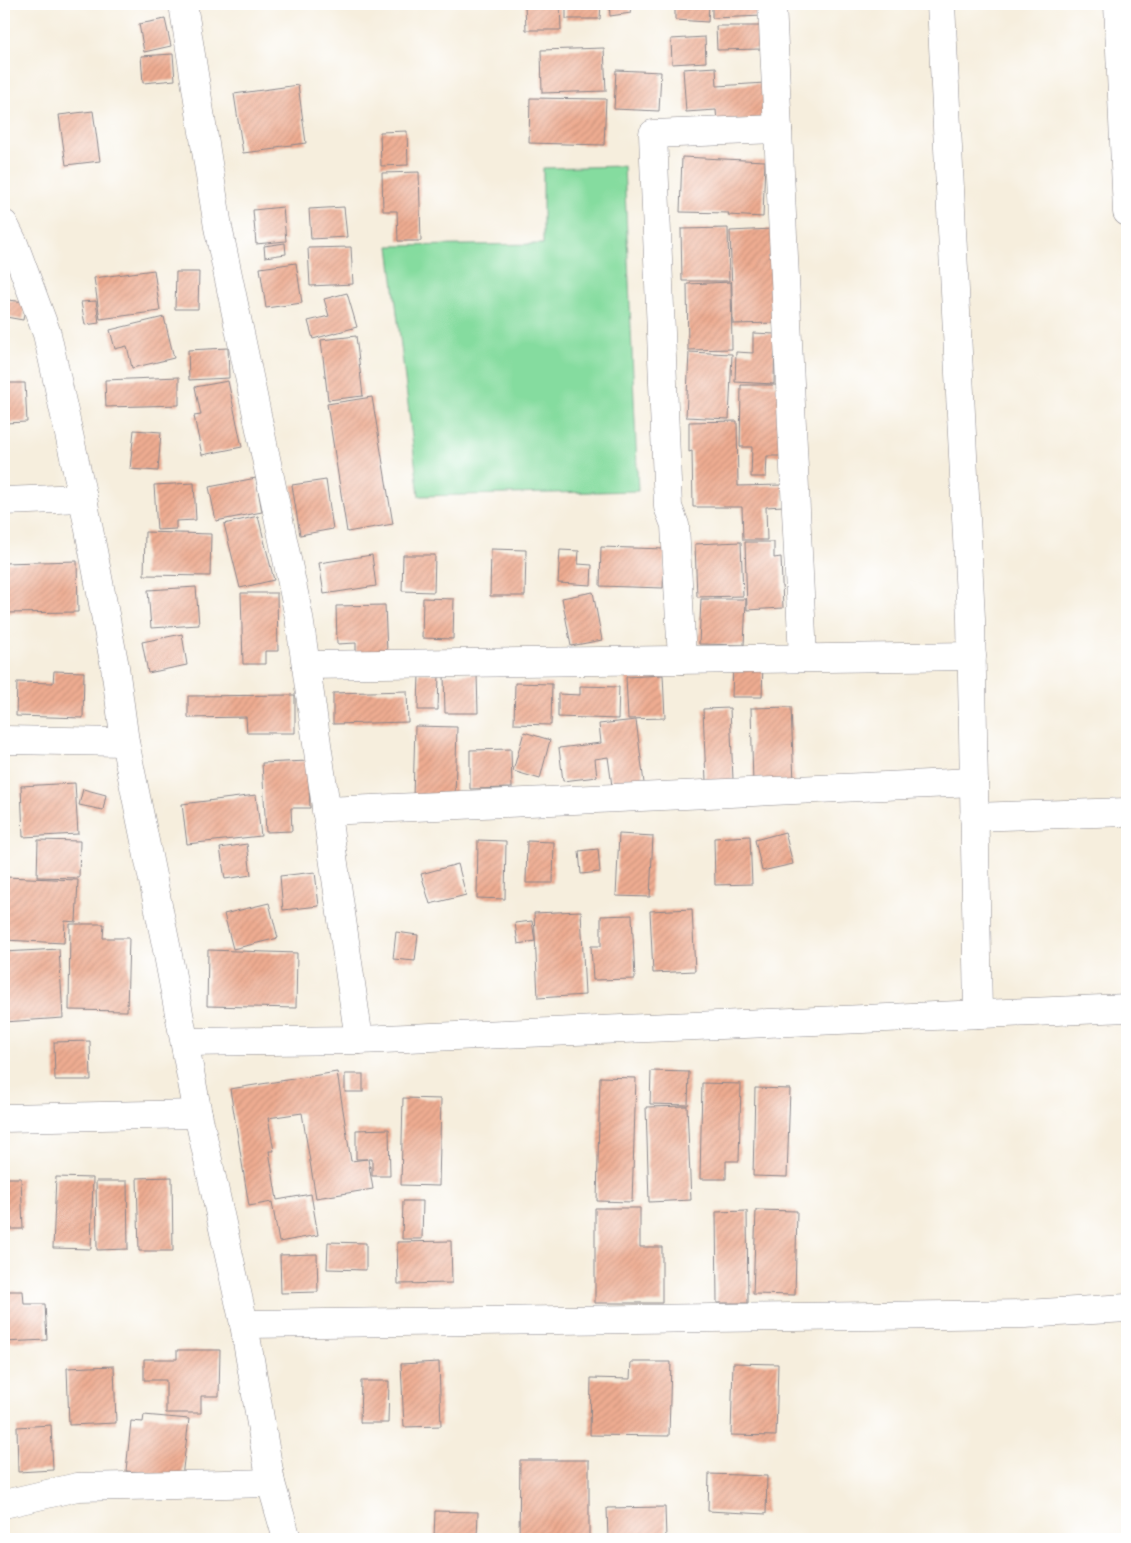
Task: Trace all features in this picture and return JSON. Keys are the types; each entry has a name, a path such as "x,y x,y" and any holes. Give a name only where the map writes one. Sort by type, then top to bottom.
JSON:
{"street":[{"path":"183,4 218,227 299,617 359,1040"},
{"path":"772,4 803,658"},
{"path":"941,4 972,656 978,1014"},
{"path":"1118,4 1123,39 1127,212"},
{"path":"682,660 675,525 668,507 653,134 778,129"},
{"path":"4,224 14,244 47,334 83,498 115,667 125,742 198,1114 244,1324 271,1483 287,1539"},
{"path":"4,501 83,498"},
{"path":"306,665 972,656"},
{"path":"4,740 125,742"},
{"path":"326,812 974,782"},
{"path":"974,817 1127,812"},
{"path":"185,1042 359,1040 1127,1008"},
{"path":"4,1118 198,1114"},
{"path":"244,1324 1025,1314 1127,1308"},
{"path":"4,1504 77,1487 271,1483"}],"green space":[{"path":"624,166 638,491 419,496 389,246 543,244 543,168"}],"building":[{"path":"525,4 560,4 561,30 526,30"},
{"path":"566,4 601,4 600,19 566,19"},
{"path":"609,4 630,4 631,13 610,16"},
{"path":"675,4 709,4 708,22 675,20"},
{"path":"712,4 764,4 764,16 712,18"},
{"path":"165,19 171,46 144,52 139,24"},
{"path":"716,26 762,26 763,49 717,50"},
{"path":"705,37 706,62 672,64 671,39"},
{"path":"604,48 606,91 542,93 541,50"},
{"path":"173,54 175,80 143,83 141,56"},
{"path":"716,67 717,86 765,83 767,119 717,122 716,110 686,112 683,69"},
{"path":"616,70 661,72 659,111 614,109"},
{"path":"298,85 306,143 243,153 234,94"},
{"path":"530,98 606,99 604,145 529,143"},
{"path":"93,111 100,161 66,165 59,115"},
{"path":"407,131 408,165 381,166 380,132"},
{"path":"682,157 765,161 763,217 728,215 729,213 680,212"},
{"path":"419,172 421,241 398,241 397,211 383,211 382,173"},
{"path":"283,207 286,241 256,244 253,210"},
{"path":"344,207 347,237 311,239 309,209"},
{"path":"728,228 729,281 682,281 681,229"},
{"path":"773,229 777,323 733,324 730,231"},
{"path":"285,243 286,254 265,257 264,246"},
{"path":"351,247 353,284 310,286 308,248"},
{"path":"296,263 302,303 266,308 260,268"},
{"path":"154,270 160,311 100,319 94,278"},
{"path":"176,272 199,272 198,309 175,309"},
{"path":"731,282 732,349 688,350 687,284"},
{"path":"347,293 357,327 313,339 308,321 329,316 324,299"},
{"path":"8,300 26,302 23,320 6,317"},
{"path":"96,301 99,323 85,325 81,302"},
{"path":"164,317 174,358 132,368 127,346 115,349 110,330"},
{"path":"753,333 775,334 774,384 735,382 736,352 753,353"},
{"path":"356,336 363,396 328,400 321,340"},
{"path":"228,348 229,378 189,380 188,350"},
{"path":"689,352 732,354 729,419 686,417"},
{"path":"179,377 179,405 106,407 105,380"},
{"path":"228,381 242,447 202,455 194,416 201,415 195,387"},
{"path":"4,383 25,383 27,422 4,423"},
{"path":"741,385 784,385 784,456 767,456 766,477 751,477 752,447 740,447"},
{"path":"372,397 393,524 347,532 327,404"},
{"path":"737,421 738,486 783,485 783,506 766,507 767,540 743,540 742,507 693,507 692,451 689,452 689,422"},
{"path":"134,430 161,432 158,471 130,469"},
{"path":"256,478 262,512 216,521 209,487"},
{"path":"326,480 333,529 300,535 292,485"},
{"path":"194,483 196,520 176,521 176,529 157,530 154,485"},
{"path":"258,516 274,580 240,588 224,524"},
{"path":"145,532 211,534 210,576 144,575"},
{"path":"741,542 743,596 697,597 695,544"},
{"path":"745,542 774,542 774,558 781,557 783,608 747,610"},
{"path":"601,547 665,549 663,588 600,586"},
{"path":"491,549 526,550 525,596 490,596"},
{"path":"560,550 579,551 578,564 592,565 591,585 558,583"},
{"path":"372,555 376,586 324,594 319,563"},
{"path":"403,555 435,555 434,592 402,591"},
{"path":"77,561 78,612 4,613 4,563"},
{"path":"196,587 199,625 151,628 148,590"},
{"path":"593,592 602,640 571,646 562,598"},
{"path":"241,593 277,593 278,651 265,651 265,664 243,664"},
{"path":"423,598 454,599 453,639 422,638"},
{"path":"701,599 746,599 744,645 699,644"},
{"path":"385,605 387,653 356,653 356,643 337,644 336,606"},
{"path":"182,634 187,665 148,673 142,642"},
{"path":"733,662 763,664 762,697 732,697"},
{"path":"54,671 84,672 83,718 16,716 17,682 53,683"},
{"path":"419,673 439,674 438,710 418,710"},
{"path":"477,674 478,713 445,713 444,675"},
{"path":"663,675 665,718 628,719 626,677"},
{"path":"515,683 552,684 551,725 514,724"},
{"path":"580,686 619,687 618,719 558,717 558,694 580,695"},
{"path":"407,691 408,722 333,724 333,693"},
{"path":"295,695 295,733 247,733 246,717 188,718 188,696"},
{"path":"791,707 794,783 753,785 751,708"},
{"path":"730,708 733,780 706,781 703,709"},
{"path":"636,720 644,783 612,786 608,757 595,759 597,777 563,781 559,748 601,743 599,724"},
{"path":"415,726 457,727 455,799 413,798"},
{"path":"524,732 550,740 540,779 513,771"},
{"path":"511,749 512,788 470,789 470,750"},
{"path":"308,761 310,808 291,808 292,831 266,832 262,763"},
{"path":"75,783 78,834 23,837 21,786"},
{"path":"83,789 106,795 103,810 79,805"},
{"path":"256,795 261,836 187,844 182,804"},
{"path":"785,832 793,864 762,871 755,840"},
{"path":"619,834 653,836 650,897 616,896"},
{"path":"750,836 752,884 715,885 714,838"},
{"path":"38,840 80,841 79,878 37,877"},
{"path":"478,840 506,841 505,899 477,898"},
{"path":"527,841 554,842 553,883 526,883"},
{"path":"247,844 251,875 225,879 220,848"},
{"path":"598,849 600,872 581,874 579,851"},
{"path":"458,864 466,895 430,904 421,874"},
{"path":"315,872 319,906 283,910 280,876"},
{"path":"5,877 78,880 76,922 65,921 64,943 4,940"},
{"path":"269,903 278,938 233,949 224,914"},
{"path":"692,909 695,971 653,973 650,911"},
{"path":"581,911 585,995 538,998 534,913"},
{"path":"632,915 635,979 593,980 591,946 601,946 601,916"},
{"path":"532,921 535,941 518,944 515,923"},
{"path":"70,924 104,924 103,938 129,938 127,1011 69,1010"},
{"path":"396,932 418,935 415,961 393,959"},
{"path":"59,949 63,1018 4,1022 4,952"},
{"path":"208,950 297,953 296,1008 207,1006"},
{"path":"90,1041 91,1080 55,1080 54,1042"},
{"path":"651,1071 689,1072 688,1105 650,1104"},
{"path":"337,1072 351,1161 367,1159 356,1159 356,1130 389,1129 390,1176 372,1176 372,1159 368,1159 373,1189 316,1198 302,1113 268,1118 274,1151 269,1151 277,1200 311,1194 318,1235 279,1242 272,1202 249,1206 230,1089"},
{"path":"345,1074 363,1074 363,1092 345,1092"},
{"path":"600,1077 636,1078 632,1202 597,1201"},
{"path":"702,1083 741,1084 739,1161 726,1161 726,1179 700,1179"},
{"path":"755,1088 790,1089 787,1177 753,1176"},
{"path":"403,1098 441,1099 439,1186 401,1185"},
{"path":"687,1106 691,1200 649,1202 646,1107"},
{"path":"56,1177 93,1178 91,1249 53,1248"},
{"path":"172,1177 173,1251 139,1251 137,1178"},
{"path":"4,1178 21,1178 23,1229 4,1229"},
{"path":"96,1181 127,1181 128,1249 97,1250"},
{"path":"403,1201 423,1201 422,1239 402,1239"},
{"path":"595,1208 640,1208 640,1247 662,1247 662,1303 595,1303"},
{"path":"756,1210 797,1211 795,1295 753,1294"},
{"path":"747,1211 748,1303 717,1303 716,1212"},
{"path":"451,1241 452,1283 398,1284 397,1242"},
{"path":"328,1242 366,1243 366,1270 327,1269"},
{"path":"317,1254 318,1292 281,1293 280,1255"},
{"path":"4,1291 23,1291 24,1304 45,1304 47,1340 4,1342"},
{"path":"177,1350 220,1350 219,1396 201,1396 201,1413 166,1413 166,1380 144,1380 144,1359 177,1359"},
{"path":"439,1362 441,1426 404,1427 401,1364"},
{"path":"631,1362 671,1362 669,1436 590,1435 591,1378 630,1379"},
{"path":"733,1363 778,1364 776,1436 731,1435"},
{"path":"114,1366 116,1423 69,1425 67,1368"},
{"path":"361,1381 389,1381 388,1423 360,1423"},
{"path":"144,1415 189,1419 182,1477 126,1471 131,1421 143,1422"},
{"path":"51,1425 53,1470 18,1472 17,1427"},
{"path":"520,1460 589,1460 589,1539 519,1539"},
{"path":"709,1474 767,1476 766,1514 708,1511"},
{"path":"665,1507 666,1539 608,1539 607,1508"},
{"path":"435,1511 478,1512 477,1539 434,1539"}]}
